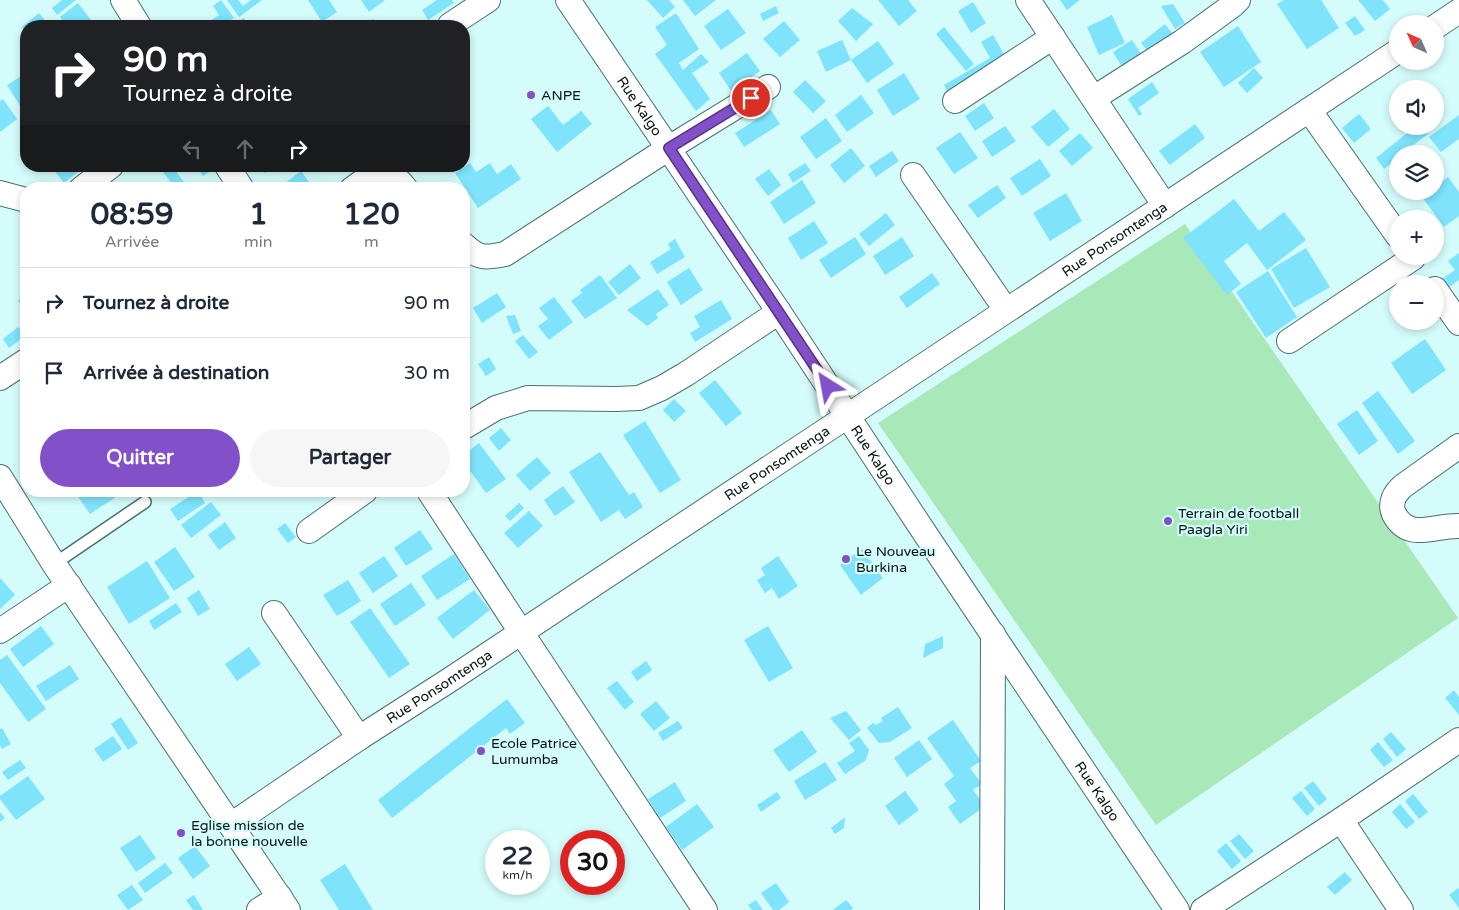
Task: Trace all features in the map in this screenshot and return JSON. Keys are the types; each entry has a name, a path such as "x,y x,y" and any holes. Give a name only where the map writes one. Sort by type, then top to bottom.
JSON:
{"street":[{"path":"123,0 135,20"},
{"path":"458,20 488,0"},
{"name":"Rue Kalgo","path":"568,0 779,312 1177,910"},
{"path":"1028,0 1165,206"},
{"path":"1094,98 1182,42 1238,0"},
{"path":"1444,21 1459,11"},
{"path":"955,101 1052,37"},
{"name":"Rue Ponsomtenga","path":"231,825 359,738 1389,58"},
{"path":"470,251 473,254 488,257 505,254 669,148 768,87"},
{"path":"1309,110 1389,223"},
{"path":"90,182 103,172"},
{"path":"362,182 376,173 384,172 391,174 399,182"},
{"path":"913,175 1006,310"},
{"path":"0,193 20,198"},
{"path":"1289,341 1401,265"},
{"path":"1444,302 1459,323"},
{"path":"470,423 496,408 528,398 639,398 662,388 686,374 779,312"},
{"path":"0,378 20,365"},
{"path":"1459,446 1396,492 1392,508 1399,523 1408,529 1418,531 1459,526"},
{"path":"0,477 54,564 284,903 259,910"},
{"path":"308,531 356,497"},
{"path":"433,497 705,910"},
{"path":"0,631 69,585"},
{"path":"274,613 359,738"},
{"path":"992,910 993,634"},
{"path":"1203,910 1459,740"},
{"path":"1341,820 1401,910"}],"lane":[{"path":"54,564 145,502"}],"green space":[{"name":"Terrain de football Paagla Yiri","path":"1185,224 1458,618 1156,825 878,423"}],"building":[{"path":"62,0 76,0 57,15 52,8"},
{"path":"221,0 234,18 231,20 211,20 219,15 213,6"},
{"path":"227,0 238,0 243,6 251,0 262,0 239,17"},
{"path":"308,0 329,0 337,12 325,20 321,20"},
{"path":"361,0 385,0 369,12"},
{"path":"437,0 452,0 454,3 428,20 422,10"},
{"path":"647,0 669,0 675,7 663,18"},
{"path":"683,0 716,0 695,16"},
{"path":"878,0 908,0 917,11 899,26"},
{"path":"1060,0 1080,0 1067,10"},
{"path":"1284,0 1321,0 1339,28 1307,49 1277,4"},
{"path":"1358,0 1383,0 1390,9 1375,21"},
{"path":"973,2 986,23 971,33 958,11"},
{"path":"78,3 91,20 62,20 60,17"},
{"path":"1173,4 1185,23 1175,29 1161,6"},
{"path":"776,6 779,13 763,21 760,14"},
{"path":"852,8 873,24 856,41 838,21"},
{"path":"728,9 746,33 721,50 704,26"},
{"path":"39,13 45,20 30,20"},
{"path":"676,13 699,49 679,63 683,70 701,54 709,62 692,73 710,99 696,111 655,54 667,45 655,27"},
{"path":"1112,15 1125,43 1099,55 1087,27"},
{"path":"1355,16 1365,30 1355,36 1345,23"},
{"path":"784,21 800,40 780,57 763,39"},
{"path":"1165,24 1176,38 1152,57 1141,43"},
{"path":"1238,26 1261,62 1224,87 1200,52"},
{"path":"944,27 974,64 966,71 936,34"},
{"path":"993,35 1008,61 950,96 944,85 990,58 981,42"},
{"path":"842,40 851,60 826,72 817,51"},
{"path":"1132,40 1144,58 1124,70 1113,52"},
{"path":"878,41 894,64 867,83 851,60"},
{"path":"747,53 760,71 732,92 719,73"},
{"path":"1254,68 1263,78 1247,93 1238,83"},
{"path":"904,73 920,99 893,116 877,90"},
{"path":"20,77 20,106 7,85"},
{"path":"805,80 826,101 813,113 793,92"},
{"path":"1152,82 1159,93 1138,108 1142,114 1139,116 1128,99"},
{"path":"861,95 874,113 847,132 835,115"},
{"path":"3,99 17,119 0,132 0,101"},
{"path":"984,103 994,118 975,131 965,116"},
{"path":"548,106 563,125 581,111 592,124 557,152 531,119"},
{"path":"1054,109 1070,129 1048,147 1031,127"},
{"path":"771,110 780,124 744,147 735,133"},
{"path":"1359,114 1371,129 1354,143 1342,128"},
{"path":"1459,115 1459,139 1444,150 1444,145 1435,145 1429,137 1432,135 1444,135 1444,126"},
{"path":"826,118 842,141 816,159 800,137"},
{"path":"1195,124 1205,138 1170,165 1159,151"},
{"path":"1005,126 1016,141 992,157 982,141"},
{"path":"960,132 978,158 954,174 936,148"},
{"path":"1080,133 1093,148 1072,166 1059,151"},
{"path":"1405,135 1426,135 1414,145 1392,145"},
{"path":"851,148 865,166 844,183 830,165"},
{"path":"1389,148 1389,165 1384,169 1376,158"},
{"path":"892,151 899,161 876,177 869,166"},
{"path":"1040,159 1051,176 1022,196 1010,178"},
{"path":"470,163 476,172 490,163 497,174 511,164 521,179 478,208 470,196 470,182 461,182 455,173 470,172"},
{"path":"805,163 811,171 793,183 788,174"},
{"path":"769,169 781,185 768,196 755,179"},
{"path":"55,172 78,172 65,182"},
{"path":"163,172 176,172 184,182 171,182"},
{"path":"200,172 209,172 203,176"},
{"path":"302,172 309,182 286,182"},
{"path":"1448,177 1459,192 1459,216 1444,227 1444,210 1432,210 1424,200 1444,200 1444,180"},
{"path":"802,180 816,203 784,224 770,202"},
{"path":"997,185 1006,198 978,218 968,205"},
{"path":"1066,193 1082,221 1050,241 1033,213"},
{"path":"1234,199 1259,231 1284,212 1306,240 1267,270 1247,243 1224,261 1241,284 1227,295 1183,238"},
{"path":"886,213 895,225 869,246 859,234"},
{"path":"814,221 828,243 801,260 788,238"},
{"path":"855,237 866,254 831,278 819,260"},
{"path":"902,237 914,256 885,275 873,256"},
{"path":"675,239 685,257 657,274 650,262 671,249 668,244"},
{"path":"1306,248 1330,287 1294,308 1271,269"},
{"path":"1459,253 1459,280 1448,288 1444,282 1444,278 1455,270 1448,261"},
{"path":"630,264 641,278 619,295 608,282"},
{"path":"689,268 703,290 681,305 667,282"},
{"path":"1268,271 1297,317 1266,338 1236,292"},
{"path":"932,273 940,284 907,308 899,297"},
{"path":"600,275 617,298 585,319 571,301 582,293 580,290"},
{"path":"658,289 669,305 656,314 658,318 647,326 627,310"},
{"path":"497,293 506,307 482,323 473,308"},
{"path":"554,297 573,322 549,340 538,326 548,319 539,308"},
{"path":"721,300 732,319 695,342 690,333 700,327 694,316"},
{"path":"515,315 521,331 513,334 506,316"},
{"path":"18,327 20,330 20,340 9,348 3,339"},
{"path":"523,335 538,352 529,359 515,341"},
{"path":"1425,339 1446,370 1412,394 1391,363"},
{"path":"489,357 496,369 486,376 478,364"},
{"path":"715,380 742,413 726,426 699,393"},
{"path":"1378,391 1415,441 1398,454 1362,403"},
{"path":"674,399 686,411 674,422 663,410"},
{"path":"1357,410 1378,441 1359,455 1337,424"},
{"path":"645,421 681,480 660,493 623,435"},
{"path":"501,428 511,440 499,451 489,438"},
{"path":"479,443 506,479 486,493 470,470 470,450"},
{"path":"600,452 629,495 634,492 643,507 625,519 619,510 601,522 569,472"},
{"path":"537,457 551,473 530,491 516,475"},
{"path":"563,486 575,502 555,516 544,500"},
{"path":"78,497 116,497 90,514"},
{"path":"189,497 202,497 205,503 178,521 170,509"},
{"path":"211,502 221,515 191,538 181,525"},
{"path":"519,503 524,508 510,521 505,516"},
{"path":"529,511 543,526 518,548 504,533"},
{"path":"225,522 236,538 219,550 208,535"},
{"path":"285,523 296,537 288,543 277,529"},
{"path":"420,530 433,549 406,566 394,548"},
{"path":"175,547 195,577 174,591 154,562"},
{"path":"862,549 883,578 861,595 840,565"},
{"path":"454,554 470,579 437,600 421,576"},
{"path":"384,556 398,576 373,593 359,573"},
{"path":"778,556 798,586 779,599 772,588 765,593 757,580 765,575 761,568"},
{"path":"147,561 170,598 129,624 107,587"},
{"path":"0,578 15,595 0,609"},
{"path":"348,580 361,601 337,616 323,595"},
{"path":"411,583 426,605 395,626 380,604"},
{"path":"199,590 210,609 198,616 187,598"},
{"path":"474,590 490,610 453,639 437,618"},
{"path":"176,603 182,612 154,630 149,621"},
{"path":"370,608 410,664 389,678 350,622"},
{"path":"41,626 54,644 23,667 10,649"},
{"path":"768,626 793,668 769,682 744,640"},
{"path":"943,636 943,648 923,658 925,644"},
{"path":"249,647 261,664 237,681 225,664"},
{"path":"7,655 46,709 28,722 0,683 0,660"},
{"path":"646,661 652,670 637,681 631,672"},
{"path":"70,665 79,679 46,701 36,686"},
{"path":"617,681 634,702 625,710 607,688"},
{"path":"1454,690 1459,697 1459,715 1445,698"},
{"path":"507,699 525,723 510,734 506,728 392,818 378,800"},
{"path":"656,701 670,718 654,731 640,714"},
{"path":"898,707 912,728 890,742 879,743 867,728 873,723 876,725 883,721 881,718"},
{"path":"846,711 861,730 849,740 830,718"},
{"path":"121,717 138,743 128,750 111,724"},
{"path":"953,720 981,761 970,768 982,784 973,790 985,806 960,824 948,807 956,801 944,784 954,776 927,738"},
{"path":"678,721 683,728 663,741 658,733"},
{"path":"2,728 11,744 2,749 0,745 0,729"},
{"path":"802,730 817,752 789,772 773,750"},
{"path":"1391,732 1406,749 1397,757 1383,739"},
{"path":"113,736 122,749 103,762 94,749"},
{"path":"859,736 869,750 866,760 845,774 837,763 855,751 849,743"},
{"path":"919,740 932,759 907,777 894,758"},
{"path":"1378,742 1393,760 1384,767 1370,750"},
{"path":"20,760 26,768 8,780 2,772"},
{"path":"825,762 837,780 805,800 794,781"},
{"path":"28,776 45,799 16,820 0,799 0,796"},
{"path":"1313,781 1327,799 1319,806 1304,788"},
{"path":"675,782 686,801 660,818 648,799"},
{"path":"905,791 919,810 899,825 885,806"},
{"path":"1301,791 1315,809 1307,816 1292,798"},
{"path":"777,792 781,798 761,812 757,805"},
{"path":"1413,794 1428,812 1419,819 1405,801"},
{"path":"697,804 714,827 682,850 666,827"},
{"path":"1400,804 1415,822 1406,829 1392,812"},
{"path":"0,812 5,818 0,822"},
{"path":"845,817 844,828 835,834 831,828"},
{"path":"1239,834 1254,851 1245,859 1230,841"},
{"path":"140,835 156,858 136,872 120,848"},
{"path":"1226,843 1241,861 1232,869 1217,851"},
{"path":"195,846 210,866 193,879 178,858"},
{"path":"165,863 173,873 145,893 138,883"},
{"path":"345,864 373,910 339,910 320,880"},
{"path":"1345,872 1352,880 1335,895 1327,887"},
{"path":"776,883 789,902 779,910 773,910 761,893"},
{"path":"132,885 143,900 128,910 117,895"},
{"path":"1459,889 1459,908 1449,895"},
{"path":"194,895 203,910 193,910 186,900"},
{"path":"756,900 763,910 752,910 748,905"},
{"path":"846,900 853,908 851,910 833,910"}],"place":[{"name":"ANPE","path":"531,95"},
{"name":"Terrain de football Paagla Yiri","path":"1168,521"},
{"name":"Le Nouveau Burkina","path":"846,559"},
{"name":"Ecole Patrice Lumumba","path":"481,751"},
{"name":"Eglise mission de la bonne nouvelle","path":"181,833"}],"route":[{"path":"751,98 669,148 828,386"}]}
